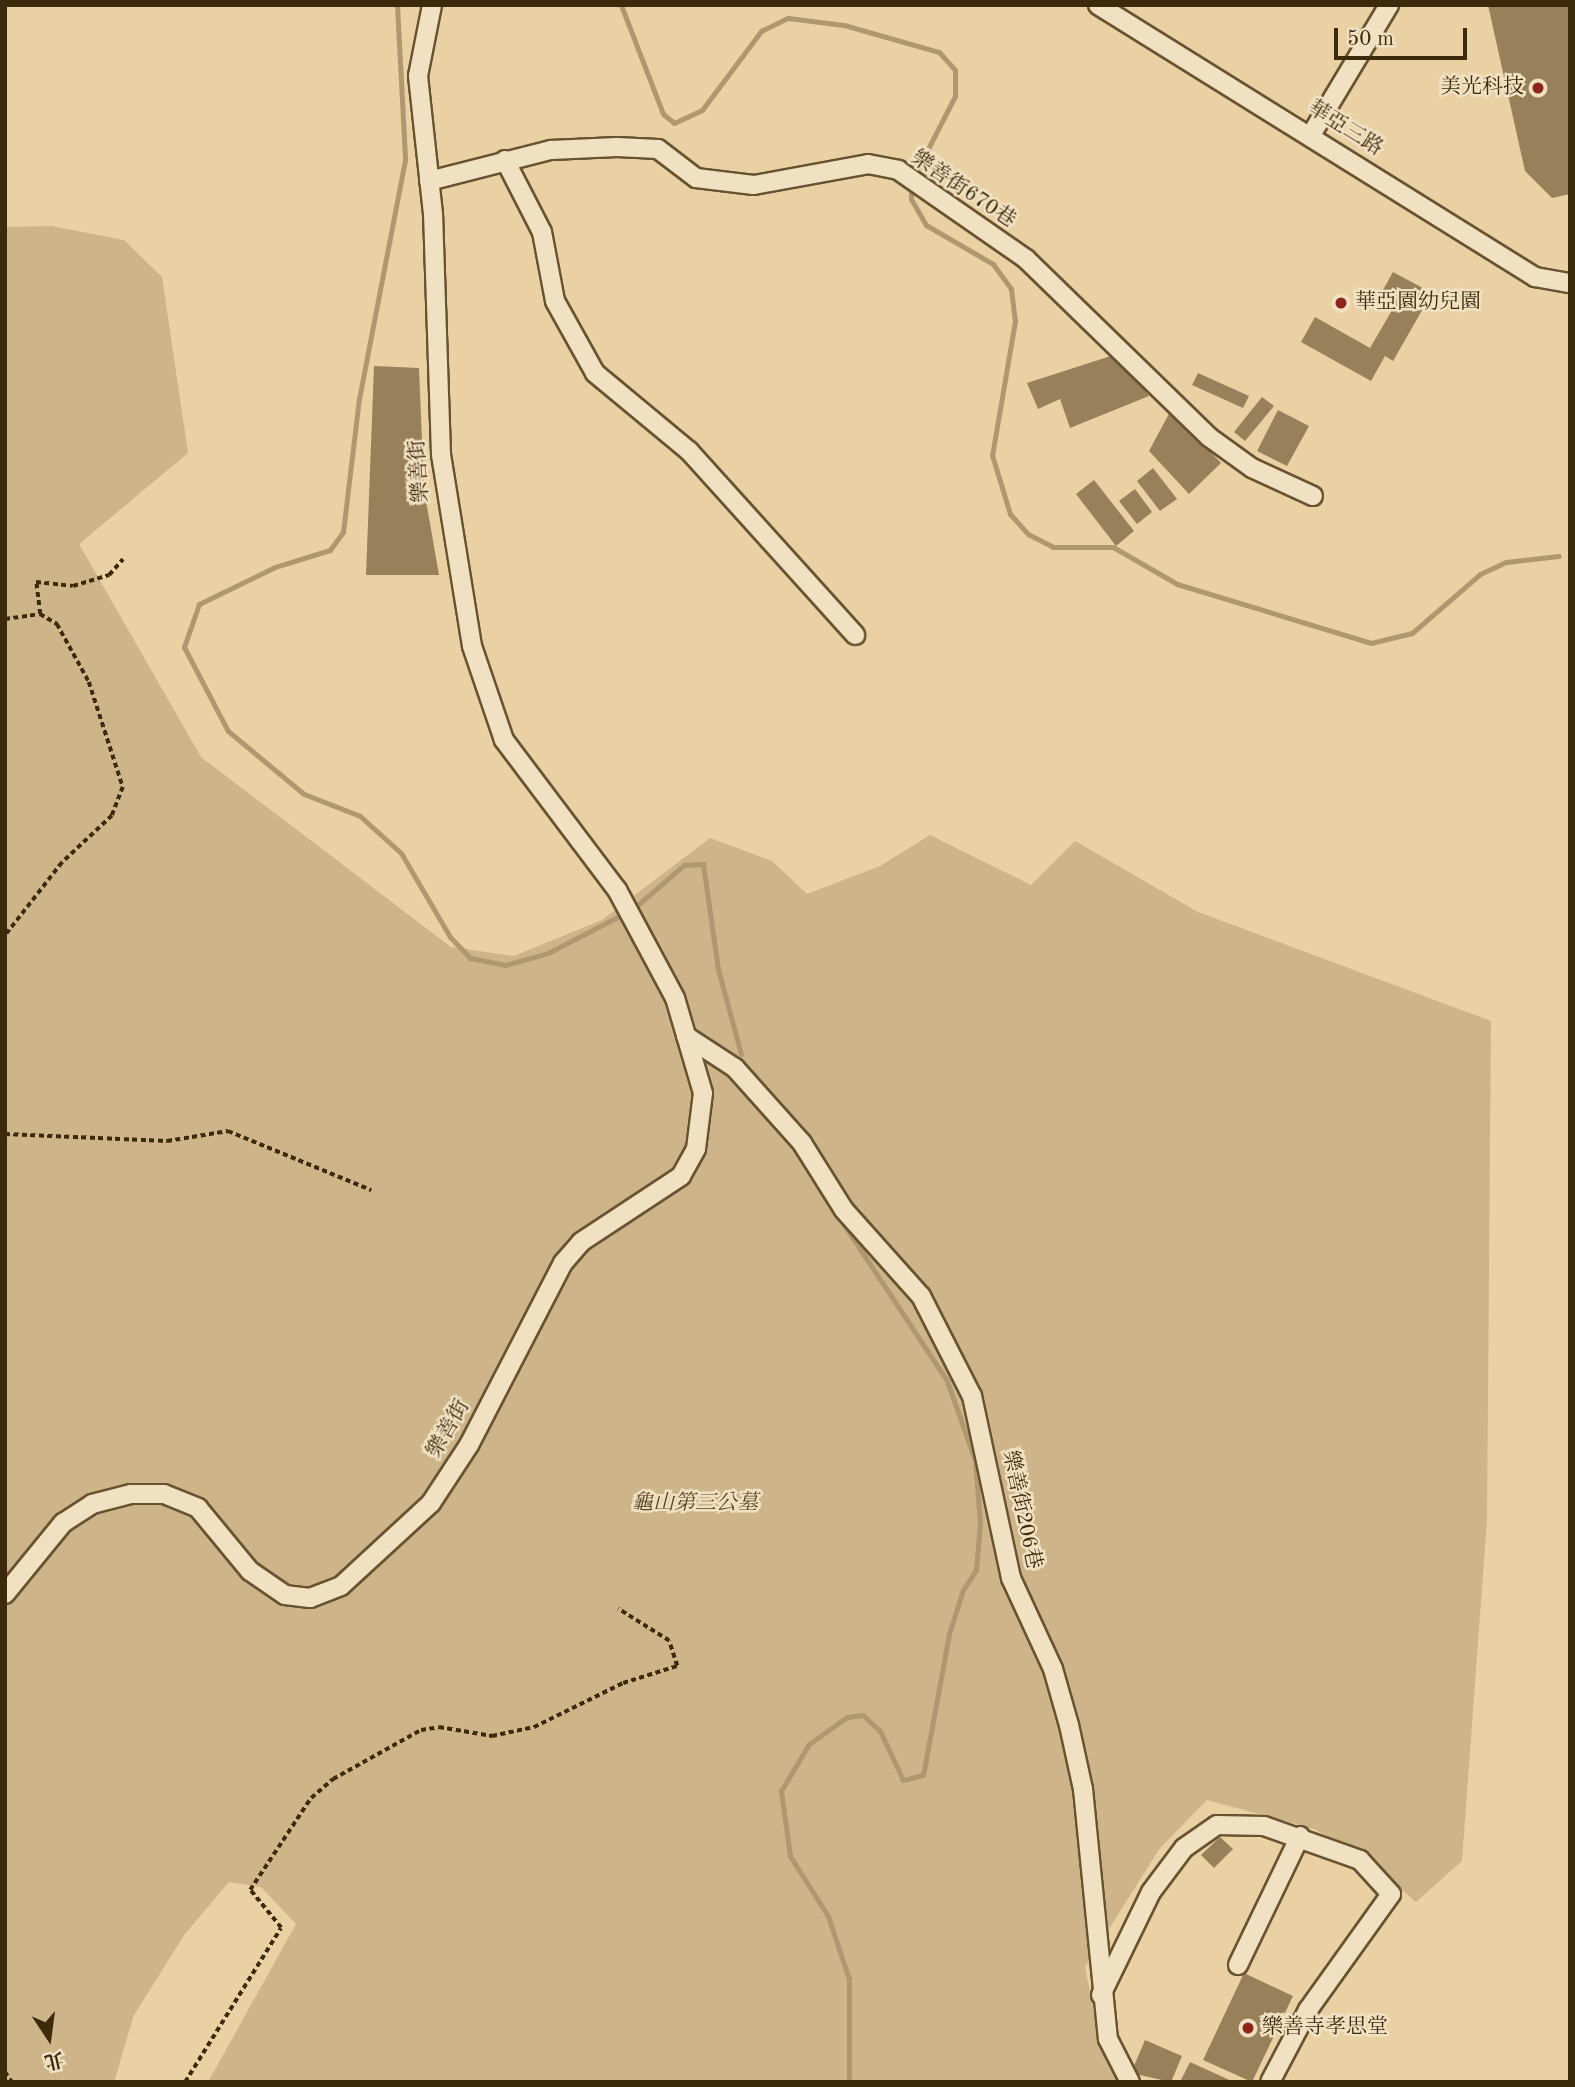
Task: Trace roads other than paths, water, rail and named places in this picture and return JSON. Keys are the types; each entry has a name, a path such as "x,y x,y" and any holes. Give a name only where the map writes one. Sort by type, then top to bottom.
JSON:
{"street":[{"name":"樂善街","path":"5,1594 63,1523 92,1504 131,1494 164,1493 198,1508 250,1571 285,1595 310,1598 351,1578 431,1503 469,1445 564,1263 581,1242 681,1176 703,1122 703,1093 686,1036 639,925 617,890 505,740 472,646 446,515 429,181 418,76 432,5"},
{"name":"華亞三路","path":"1098,5 1311,135 1535,277 1570,283"},
{"path":"1311,135 1389,5"},
{"name":"樂善街670巷","path":"429,181 551,150 657,149 696,178 754,185 868,164 898,170 1026,259 1209,437 1252,468 1312,496"},
{"path":"505,160 542,232 555,301 595,373 689,451 855,635"},
{"name":"樂善街206巷","path":"686,1036 735,1068 802,1143 844,1210 921,1296 972,1396 1011,1578 1053,1669 1083,1789 1101,1995 1108,2039 1130,2082"},
{"path":"1101,1995 1151,1892 1184,1849 1217,1825 1264,1826 1300,1836 1360,1860 1391,1894 1308,2010 1270,2082"},
{"path":"1238,1965 1300,1836"}],"waterway":[{"path":"397,5 405,160 359,398 343,532 330,550 275,567 199,604 184,647 228,731 304,794 360,816 401,853 450,937 470,958 505,965 548,953 633,909 684,865 703,864 718,969 741,1054"},
{"path":"621,5 663,114 674,123 702,110 761,31 788,18 844,25 939,52 955,70 955,96 914,176"},
{"path":"911,185 911,199 926,225 993,264 1011,289 1015,321 992,455 1010,514 1028,534 1053,547 1113,547 1177,584 1371,643 1412,633 1480,574 1506,562 1559,556"},
{"path":"792,1145 826,1197"},
{"path":"837,1214 947,1381 975,1460 980,1523 976,1570 963,1590 949,1634 923,1775 903,1780 880,1731 863,1715 847,1717 809,1744 781,1791 790,1856 828,1916 849,1979 849,2082"}],"place":[{"name":"美光科技","path":"1538,88"},
{"name":"華亞園幼兒園","path":"1341,303"},
{"name":"樂善寺孝思堂","path":"1248,2028"}],"park label":[{"name":"龜山第三公墓","path":"695,1504"}]}
